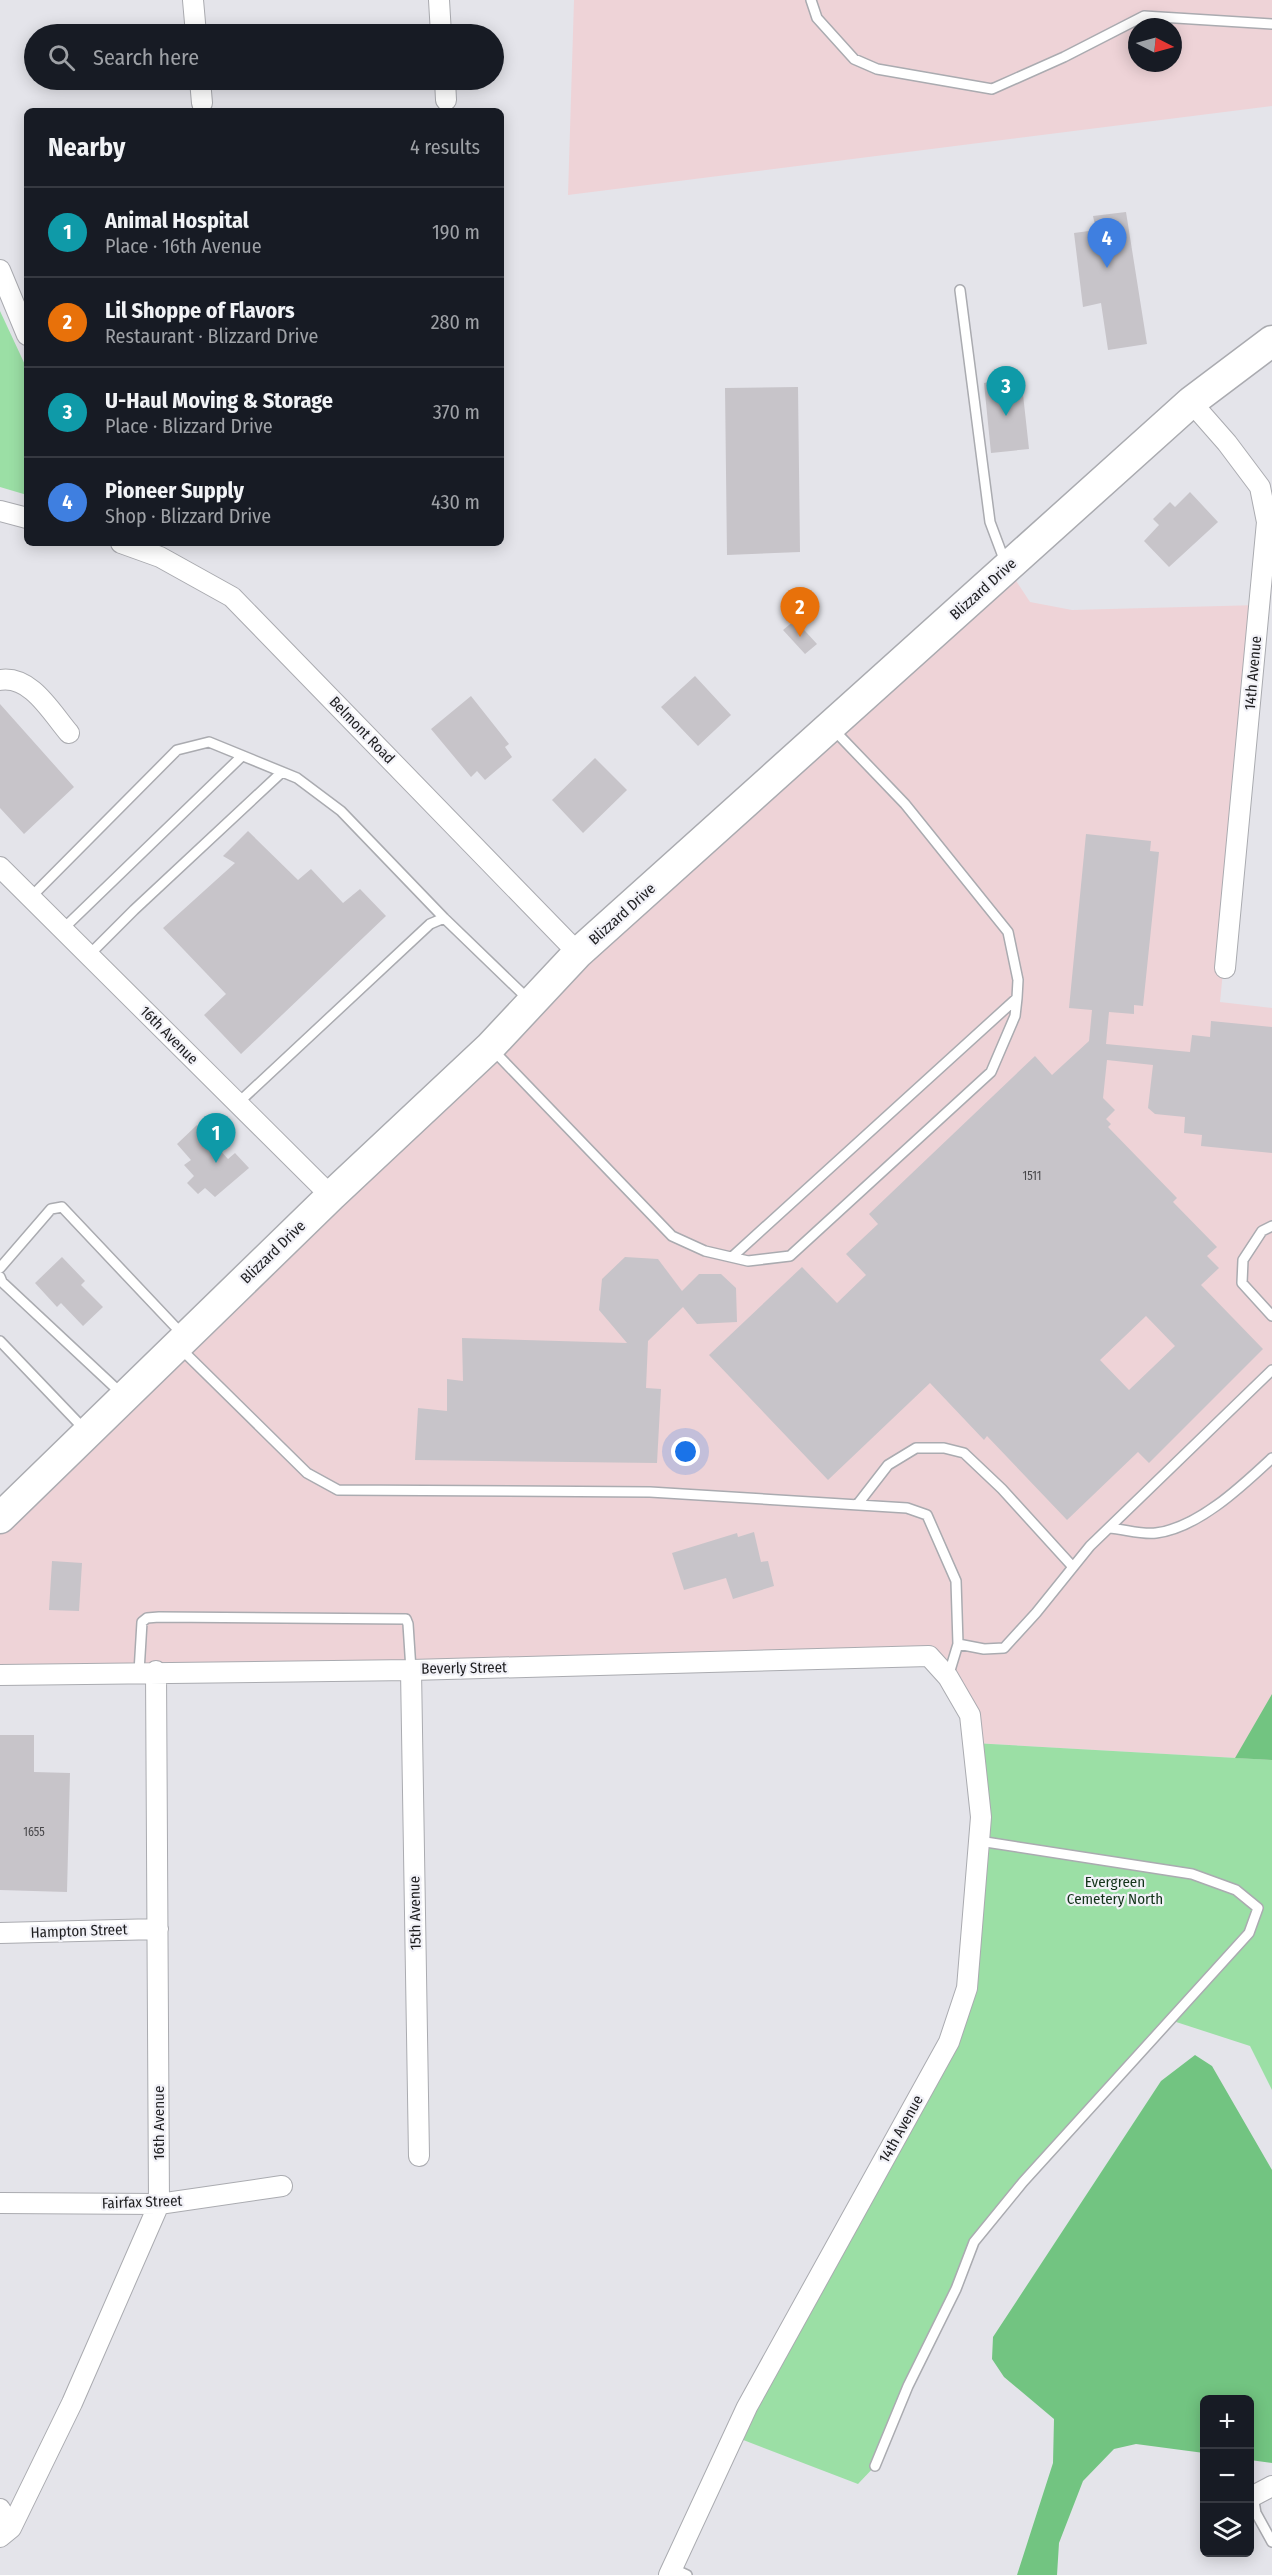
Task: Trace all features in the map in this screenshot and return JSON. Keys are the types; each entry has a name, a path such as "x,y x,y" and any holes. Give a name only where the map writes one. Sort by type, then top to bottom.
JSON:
{"main road":[{"name":"Blizzard Drive","path":"0,1518 331,1196 490,1047 578,953 1191,402 1272,341"}],"street":[{"path":"193,0 195,24"},
{"path":"439,0 440,24"},
{"path":"201,90 202,103"},
{"path":"446,90 446,100"},
{"path":"0,270 24,328"},
{"name":"14th Avenue","path":"1191,402 1227,443 1260,487 1267,522 1225,968"},
{"path":"0,511 24,517"},
{"name":"Belmont Road","path":"129,546 160,557 232,597 578,953"},
{"path":"0,680 11,678 28,686 69,734"},
{"name":"16th Avenue","path":"4,870 331,1196"},
{"name":"14th Avenue","path":"676,2573 747,2407 949,2042 967,1988 981,1817 970,1715 948,1677 929,1656"},
{"name":"Beverly Street","path":"0,1675 411,1670 929,1656"},
{"name":"15th Avenue","path":"411,1670 419,2156"},
{"name":"16th Avenue","path":"6,2533 72,2403 159,2204 158,1929 147,1672"},
{"name":"Hampton Street","path":"0,1933 158,1929"},
{"name":"Fairfax Street","path":"0,2203 159,2204 282,2186"},
{"path":"1254,2495 1272,2486"},
{"path":"0,2509 6,2533"}],"lane":[{"path":"811,0 818,18 854,58 877,69 992,89 1064,57 1144,16 1272,24"},
{"path":"960,290 990,522 1007,567"},
{"path":"490,1047 672,1236 705,1251 748,1261 790,1256 991,1072 1015,1016 1018,980 1008,932 905,804 830,726"},
{"path":"31,897 177,750 209,742 297,778 341,811 444,918 532,1002"},
{"path":"63,928 242,756"},
{"path":"89,956 134,910 282,772"},
{"path":"238,1103 430,924 444,918"},
{"path":"732,1257 1017,998"},
{"path":"0,1268 51,1209 62,1207 181,1341 307,1473 338,1490 650,1492 907,1508 927,1515 956,1581 958,1644 948,1677"},
{"path":"1272,1226 1263,1231 1243,1260 1242,1283 1272,1316"},
{"path":"0,1277 2,1282 125,1396"},
{"path":"0,1341 88,1432"},
{"path":"958,1644 984,1649 1004,1648 1109,1528 1272,1370"},
{"path":"857,1505 888,1465 916,1448 944,1448 964,1453 1002,1489 1073,1567"},
{"path":"1109,1528 1155,1534 1191,1524 1272,1458"},
{"path":"147,1672 142,1622 147,1618 406,1619 411,1670"},
{"path":"874,2466 908,2386 957,2289 974,2242 1023,2182 1249,1934 1258,1908 1236,1890 1192,1874 979,1841"},
{"path":"1254,2502 1256,2513 1272,2542"}],"shaded area":[{"path":"574,0 1272,0 1272,106 568,195"},
{"path":"1007,567 1030,602 1072,610 1259,605 1220,1002 1272,1008 1272,1760 973,1743 970,1715 929,1656 0,1675 0,1519"}],"green space":[{"path":"0,311 24,363 24,494 0,487"},
{"path":"1272,1694 1272,1760 1235,1758"},
{"name":"Evergreen Cemetery North","path":"973,1743 1272,1760 1272,2090 1250,2046 1170,2020 974,2242 875,2466 858,2484 733,2436 967,1988 981,1817"},
{"path":"1195,2055 1212,2066 1272,2170 1272,2463 1254,2461 1254,2395 1200,2395 1200,2452 1136,2444 1114,2449 1083,2481 1059,2543 1057,2575 1017,2575 1053,2463 1054,2419 1004,2377 992,2359 993,2337 1161,2081"}],"building":[{"path":"1126,212 1147,344 1108,350 1101,303 1083,307 1074,233 1096,230 1093,216"},
{"path":"1021,376 1029,449 991,453 984,383"},
{"path":"798,387 800,552 727,555 725,388"},
{"path":"1190,492 1218,522 1169,567 1144,541 1159,525 1153,519 1170,502 1175,507"},
{"path":"795,620 817,644 805,654 783,630"},
{"path":"695,676 731,715 698,746 661,707"},
{"path":"471,696 509,744 505,747 512,757 485,780 477,771 471,777 431,729"},
{"path":"0,704 74,787 24,834 0,808"},
{"path":"595,758 627,790 583,833 552,800"},
{"path":"248,831 298,880 311,869 343,903 360,889 386,916 241,1054 204,1015 226,994 163,928 235,863 223,856"},
{"path":"1086,834 1151,841 1150,851 1159,852 1143,1006 1134,1005 1134,1014 1109,1012 1106,1044 1190,1052 1192,1035 1210,1037 1211,1021 1272,1027 1272,1153 1201,1146 1202,1135 1184,1133 1185,1117 1155,1114 1148,1108 1153,1065 1107,1060 1103,1098 1115,1110 1106,1119 1111,1124 1108,1127 1177,1198 1173,1202 1217,1247 1207,1256 1219,1268 1201,1285 1263,1349 1149,1463 1138,1452 1067,1520 987,1436 984,1440 930,1383 828,1480 709,1355 802,1267 837,1303 866,1275 846,1254 878,1224 869,1214 1035,1056 1052,1075 1089,1041 1092,1010 1069,1008","holes":["1146,1316 1175,1346 1129,1390 1100,1360"]},
{"path":"197,1125 228,1159 235,1153 249,1168 215,1197 205,1188 198,1194 187,1183 194,1176 184,1165 191,1160 177,1144"},
{"path":"62,1257 85,1281 81,1285 103,1307 83,1326 61,1303 57,1307 35,1283"},
{"path":"625,1257 658,1259 682,1291 699,1274 721,1274 736,1288 737,1322 697,1324 683,1307 648,1341 646,1388 661,1389 657,1463 415,1460 418,1408 447,1411 447,1379 463,1381 462,1338 627,1343 599,1310 602,1279"},
{"path":"754,1532 761,1562 768,1561 774,1586 733,1599 726,1578 684,1590 672,1553 737,1533 738,1537"},
{"path":"52,1561 82,1563 79,1611 49,1610"},
{"path":"0,1735 34,1735 34,1772 70,1773 67,1892 0,1890"}],"place":[{"name":"Pioneer Supply","path":"1107,268"},
{"name":"U-Haul Moving & Storage","path":"1006,416"},
{"name":"Lil Shoppe of Flavors","path":"800,637"},
{"name":"Animal Hospital","path":"216,1163"}]}
